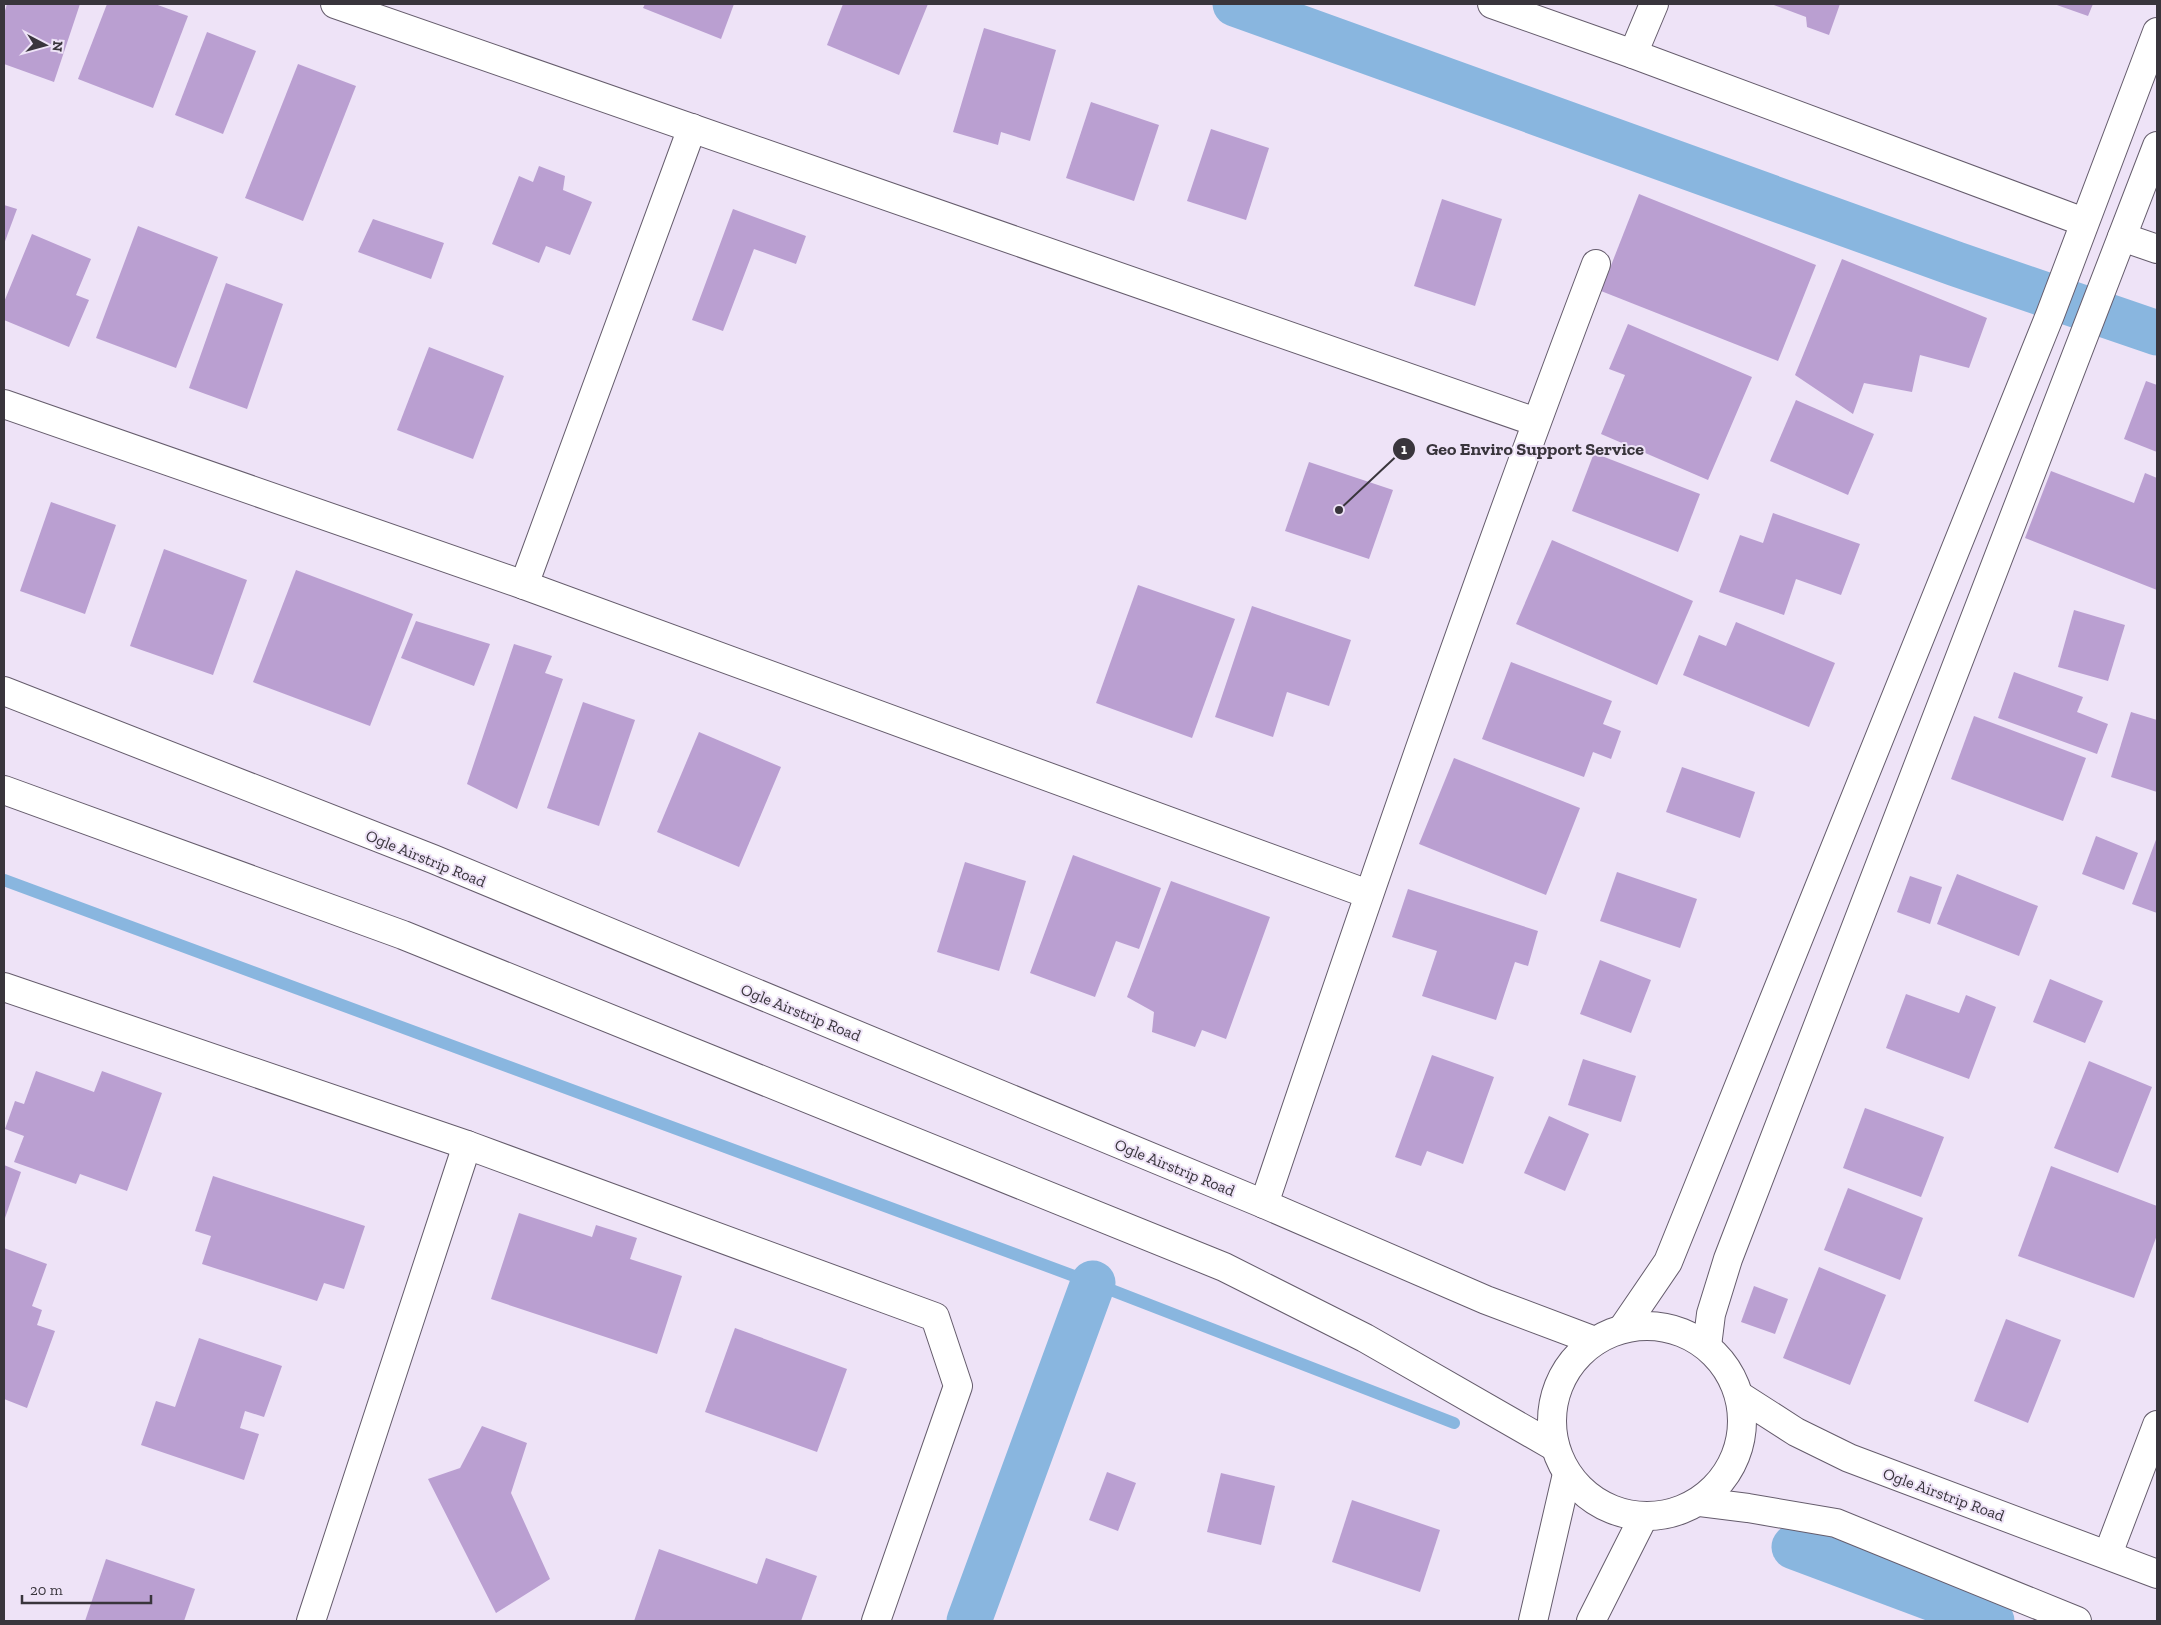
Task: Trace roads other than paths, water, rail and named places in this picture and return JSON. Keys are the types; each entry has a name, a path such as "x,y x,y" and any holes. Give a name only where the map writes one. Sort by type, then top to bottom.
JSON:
{"street":[{"path":"336,4 1536,422"},
{"path":"1492,4 1634,54 2084,222"},
{"path":"1634,54 1654,4"},
{"path":"1623,1328 1668,1262 2050,315 2157,32"},
{"path":"524,585 692,128"},
{"path":"1707,1346 1711,1314 1728,1259 2157,146"},
{"path":"2122,237 2157,250"},
{"path":"1264,1204 1368,894 1536,422 1596,264"},
{"path":"4,404 524,585 1368,894"},
{"name":"Ogle Airstrip Road","path":"4,691 433,859 1264,1204 1486,1300 1595,1340"},
{"path":"4,790 403,935 1224,1267 1365,1338 1555,1447"},
{"path":"4,988 467,1146 936,1317 958,1386 876,1621"},
{"path":"311,1621 467,1146"},
{"path":"1652,1325 1682,1331 1707,1346 1728,1369 1740,1396 1743,1426 1737,1456 1722,1482 1700,1502 1672,1515 1643,1518 1613,1512 1588,1497 1567,1474 1555,1447 1552,1417 1558,1387 1573,1361 1595,1340 1623,1328 1652,1325"},
{"name":"Ogle Airstrip Road","path":"1740,1396 1796,1432 1849,1458 2157,1574"},
{"path":"2108,1554 2157,1425"},
{"path":"1534,1621 1567,1474"},
{"path":"1700,1502 1836,1523 2077,1621"},
{"path":"1591,1621 1643,1518"}],"waterway":[{"path":"1235,4 1956,264 2157,333"},
{"path":"4,880 1093,1283 1454,1423"},
{"path":"969,1621 1093,1283"},
{"path":"1794,1547 1992,1621"}],"place":[{"name":"Geo Enviro Support Service","path":"1339,510"}]}
